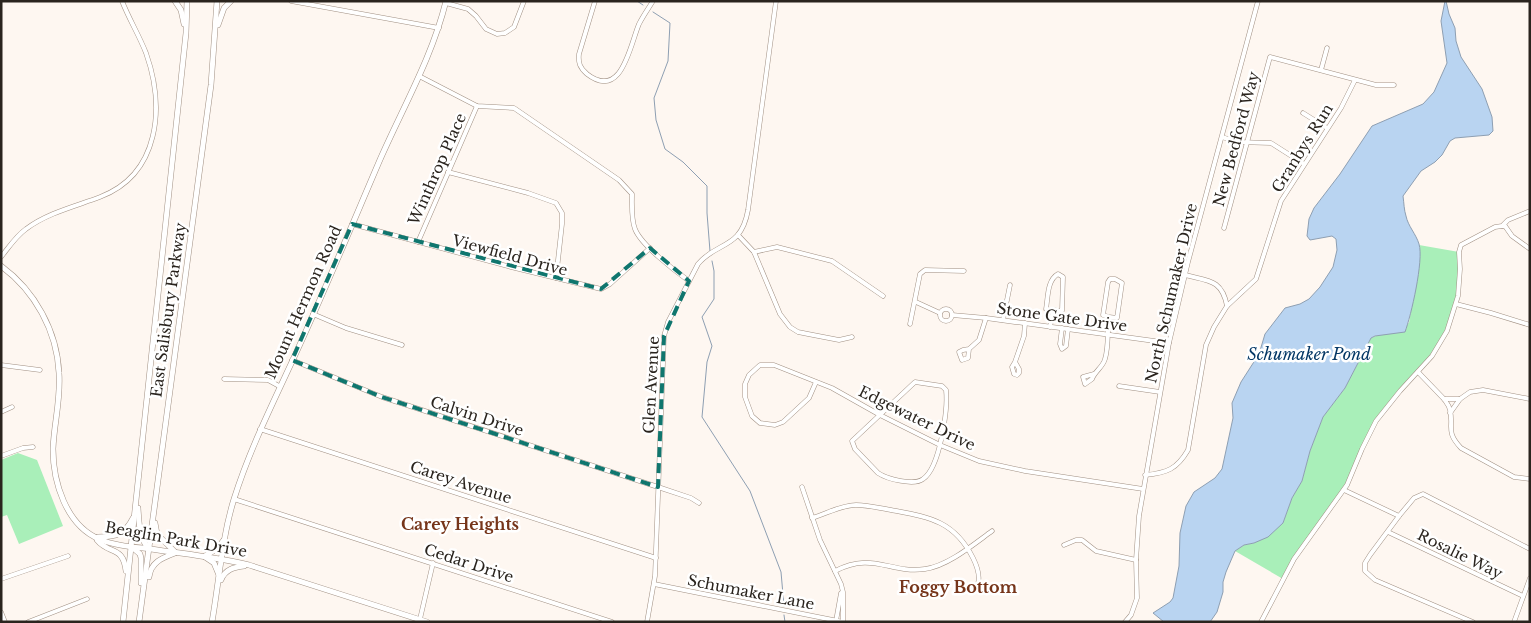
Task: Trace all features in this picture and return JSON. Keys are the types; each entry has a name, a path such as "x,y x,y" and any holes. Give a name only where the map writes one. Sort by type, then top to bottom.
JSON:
{"main road":[{"path":"175,1 181,10 186,33"},
{"name":"East Salisbury Parkway","path":"123,622 186,33 187,1"},
{"name":"East Salisbury Parkway","path":"139,622 211,85 217,1"},
{"path":"216,32 224,8 231,1"},
{"name":"Mount Hermon Road","path":"212,622 226,531 234,499 260,429 419,76 439,28 446,2"},
{"name":"Beaglin Park Drive","path":"1,266 13,275 29,293 44,318 56,349 59,373 53,449 57,480 64,501 81,527 95,537 106,541 205,556 249,565 427,622"},
{"path":"137,495 141,534 149,549"},
{"path":"141,611 145,604 149,572 152,566 162,558 176,552 163,541 156,530 157,495"},
{"path":"95,537 111,537 122,534 135,514"},
{"path":"219,578 214,563 205,556 218,548 226,531"},
{"path":"95,537 103,547 118,552 121,555 126,565 128,579"},
{"path":"131,546 140,554 141,558 139,601 141,611"},
{"path":"216,599 222,576 233,568 249,565"}],"street":[{"path":"1,257 18,236 33,224 118,188 139,169 149,151 156,122 152,80 144,48 122,1"},
{"path":"291,1 439,28"},
{"path":"446,2 468,9 489,32 501,34 509,32 516,24 524,1"},
{"path":"595,1 578,54 578,62 586,73 598,80 604,80 616,76 624,68 639,24 653,1"},
{"path":"776,1 748,210 745,223 738,236 754,252 780,314 790,327 798,332 839,340 852,337"},
{"name":"North Schumaker Drive","path":"1125,622 1131,615 1137,598 1136,560 1139,516 1169,342 1258,1"},
{"path":"1327,48 1321,70 1376,85 1394,85"},
{"name":"New Bedford Way","path":"1224,228 1270,57 1321,70"},
{"path":"419,76 477,106 514,108 619,180 632,194 633,221 636,232 666,264 689,281"},
{"name":"Granbys Run","path":"1146,474 1158,474 1171,470 1182,460 1188,450 1206,345 1227,306 1256,279 1271,237 1276,212 1281,200 1341,108 1355,80"},
{"name":"Winthrop Place","path":"418,242 477,106"},
{"path":"1303,112 1327,128"},
{"path":"1222,138 1237,142 1271,143 1304,164"},
{"path":"448,172 556,203 562,213 562,224 556,278"},
{"path":"1502,226 1508,220 1530,211"},
{"name":"Viewfield Drive","path":"352,224 601,289 606,288 650,248"},
{"path":"1260,622 1294,559 1344,490 1376,421 1436,350 1447,331 1456,304 1459,279 1459,252 1464,242 1495,227 1505,226 1512,236 1530,249"},
{"name":"Glen Avenue","path":"647,622 654,584 656,558 664,336 668,322 702,260 738,236"},
{"path":"754,252 777,247 832,261 884,296"},
{"path":"910,324 916,302 920,274 925,270 964,271"},
{"path":"1058,274 1063,276 1064,282 1062,311 1053,310 1046,309 1050,282 1058,274"},
{"path":"1185,275 1214,283 1222,288 1227,306"},
{"path":"1110,279 1115,279 1122,283 1117,318 1109,317 1104,315 1108,282 1110,279"},
{"path":"1003,320 1010,285"},
{"name":"Stone Gate Drive","path":"916,302 940,313 940,317 945,321 949,320 952,315"},
{"path":"1456,304 1530,325"},
{"name":"Stone Gate Drive","path":"940,313 942,310 948,309 952,315"},
{"path":"1050,327 1053,310"},
{"path":"313,314 346,328 402,345"},
{"name":"Stone Gate Drive","path":"952,315 1169,342"},
{"path":"1094,374 1101,367 1105,359 1109,317"},
{"path":"969,349 979,340 986,318"},
{"path":"1015,362 1024,336 1025,323"},
{"path":"1062,328 1060,344 1062,349 1066,346 1068,329"},
{"name":"Calvin Drive","path":"292,360 382,397 691,498 699,503"},
{"name":"Edgewater Drive","path":"816,382 814,391 809,398 783,422 771,425 760,423 752,416 745,397 745,384 749,375 763,364 774,365 832,388 940,445 979,461 998,466 1144,489"},
{"path":"1,365 40,370"},
{"path":"1418,372 1444,399 1448,406 1451,433 1461,448 1514,477 1530,479"},
{"path":"224,379 268,380 279,386"},
{"path":"916,382 942,386 946,390 947,404 940,445 934,464 924,479 917,482 904,482 882,476 855,448 852,441 880,415 916,382"},
{"path":"1119,386 1160,392"},
{"path":"1450,413 1460,399 1470,392 1483,390 1530,399"},
{"path":"1444,399 1460,399"},
{"path":"1,412 12,407"},
{"name":"Carey Avenue","path":"260,429 656,558"},
{"path":"1,456 22,448 33,447"},
{"path":"802,487 820,540 842,588 843,622"},
{"path":"1344,490 1399,516"},
{"path":"1473,622 1374,580 1368,575 1365,570 1365,563 1399,516 1414,498 1423,494 1530,549"},
{"name":"Cedar Drive","path":"234,499 612,622"},
{"path":"812,518 843,507 856,505 939,521 956,533 972,556 978,573 977,588 974,591"},
{"path":"835,571 861,562 873,562 911,569 926,569 950,560 992,531"},
{"name":"Rosalie Way","path":"1388,532 1523,596"},
{"path":"1064,545 1076,540 1082,540 1096,551 1136,560"},
{"path":"1,579 68,556"},
{"path":"420,619 433,563"},
{"path":"1514,622 1530,578"},
{"name":"Schumaker Lane","path":"654,584 843,622"},
{"path":"836,620 842,588"},
{"path":"28,622 87,599"},
{"path":"1,612 5,622"}],"highlighted area":[{"path":"352,224 601,289 650,248 689,281 664,336 658,487 382,397 292,360"}],"green space":[{"path":"1419,245 1459,252 1458,296 1451,321 1436,350 1376,421 1347,485 1283,579 1235,551 1244,545 1254,543 1283,523 1292,498 1302,481 1310,451 1323,417 1345,388 1371,338 1409,323 1420,254"},
{"path":"18,453 37,460 63,526 19,544 7,515 1,517 1,460"}],"water":[{"name":"Schumaker Pond","path":"1445,1 1455,28 1456,41 1461,57 1482,89 1492,117 1493,131 1489,135 1455,138 1450,141 1442,155 1421,171 1403,196 1407,220 1418,240 1420,252 1416,288 1405,332 1371,338 1345,388 1323,417 1310,451 1302,481 1292,498 1283,523 1268,537 1244,545 1235,551 1223,582 1223,592 1217,612 1210,622 1164,622 1153,613 1173,598 1179,566 1180,533 1186,506 1194,492 1215,478 1222,469 1233,418 1232,403 1241,382 1259,354 1265,334 1285,308 1300,304 1309,299 1320,287 1333,267 1337,250 1336,239 1332,236 1310,240 1307,236 1309,219 1314,208 1340,174 1372,126 1423,104 1434,92 1447,63 1441,21"}],"waterway":[{"path":"637,1 643,5"},
{"path":"653,12 670,23 668,61 654,98 656,120 665,149 683,162 707,186 710,251"},
{"path":"712,261 714,299 702,317 712,346 707,362 702,417 750,491 781,572 784,606"},
{"path":"784,615 785,622"}],"district":[{"name":"Carey Heights","path":"460,524"},
{"name":"Foggy Bottom","path":"958,587"}]}
